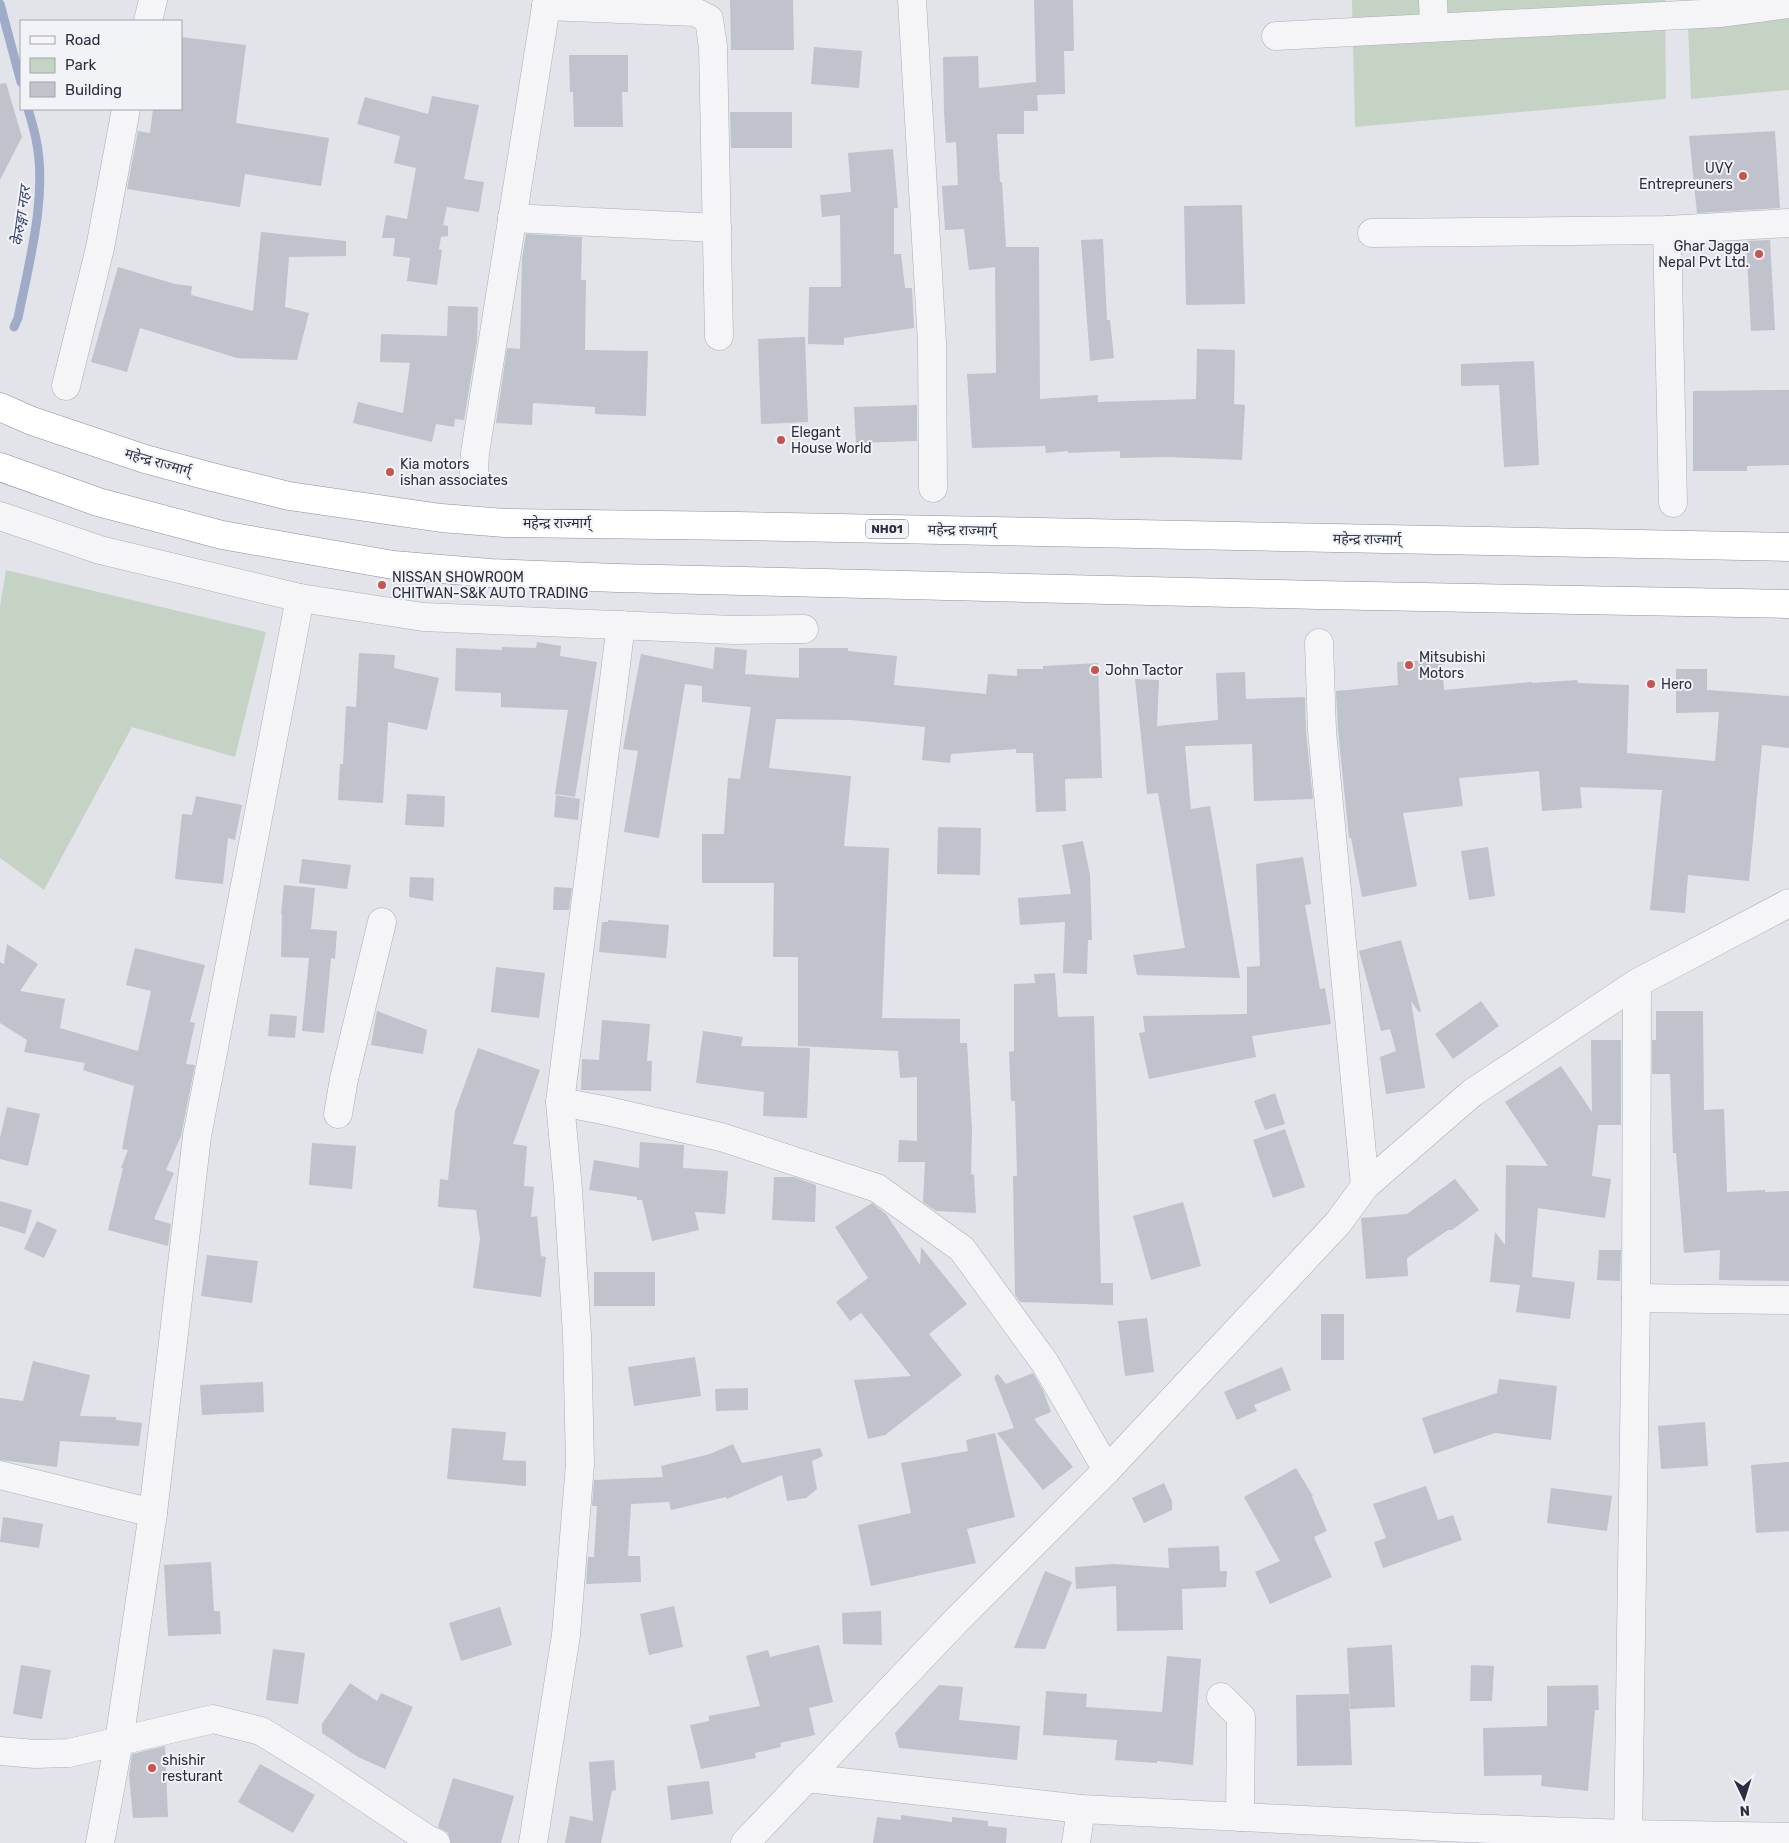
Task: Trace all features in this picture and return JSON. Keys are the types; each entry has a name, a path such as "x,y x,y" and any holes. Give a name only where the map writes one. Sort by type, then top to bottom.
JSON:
{"highway":[{"name":"महेन्द्र राज्मार्ग्","path":"0,407 32,421 127,453 212,477 289,496 450,519 505,523 1789,547"},
{"path":"0,467 98,502 222,534 393,565 490,573 617,578 1278,594 1789,604"}],"street":[{"path":"148,20 153,0"},
{"path":"912,0 932,343 933,488"},
{"path":"1433,0 1434,27"},
{"path":"474,472 475,453 547,3 695,12 709,19 713,47 719,336"},
{"path":"1276,36 1720,12 1789,4"},
{"path":"66,386 100,248 126,110"},
{"path":"512,218 717,228"},
{"path":"1372,233 1667,230 1789,223"},
{"path":"1667,230 1672,503"},
{"path":"0,516 100,550 300,598 423,617 734,630 804,629"},
{"path":"100,1843 119,1741 153,1512 197,1136 300,598"},
{"path":"532,1843 566,1635 580,1464 577,1335 568,1189 560,1102 621,625"},
{"path":"1319,643 1322,731 1365,1186"},
{"path":"745,1843 956,1621 1107,1470 1338,1223 1365,1186 1472,1093 1637,983 1789,903"},
{"path":"338,1114 344,1080 382,922"},
{"path":"1628,1839 1636,1298 1637,983"},
{"path":"560,1102 721,1137 876,1188 962,1249 1045,1363 1107,1470"},
{"path":"1636,1298 1789,1300"},
{"path":"0,1475 153,1512"},
{"path":"1221,1697 1241,1717 1240,1817"},
{"path":"0,1751 35,1754 69,1753 213,1719 261,1731 436,1843"},
{"path":"806,1778 1081,1809 1464,1828 1628,1839 1789,1837"},
{"path":"1076,1843 1081,1809"}],"green space":[{"path":"1352,0 1665,0 1666,99 1355,127"},
{"path":"1687,0 1789,0 1789,90 1691,99"},
{"path":"6,570 266,632 235,757 132,727 44,890 0,858 0,606"}],"building":[{"path":"730,0 793,0 794,50 731,50"},
{"path":"1034,0 1073,0 1074,51 1064,51 1065,94 1037,95 1038,111 1024,111 1024,134 997,134 1006,247 1039,247 1040,399 1098,395 1098,402 1196,399 1197,349 1235,350 1234,404 1245,405 1242,460 1169,457 1120,458 1120,451 1046,453 1045,446 972,448 967,374 996,373 995,267 969,270 964,229 945,230 942,186 958,185 956,142 946,143 943,57 978,56 979,88 1036,82"},
{"path":"182,37 246,45 236,123 329,138 321,186 245,174 240,207 127,189 138,131 150,133 153,110 182,110"},
{"path":"814,47 862,51 859,88 811,84"},
{"path":"569,55 628,55 628,92 622,92 623,127 574,127 573,92 570,92"},
{"path":"6,83 22,137 0,180 0,84"},
{"path":"432,96 479,105 464,179 484,182 479,212 447,207 443,225 448,226 448,236 441,237 439,249 442,250 437,285 407,281 410,258 393,256 395,238 382,238 386,215 407,219 416,168 394,163 400,136 357,124 365,97 428,114"},
{"path":"730,112 792,112 792,148 731,148"},
{"path":"1775,131 1780,208 1697,213 1689,136"},
{"path":"893,149 898,208 894,208 894,254 901,254 905,288 912,288 914,328 844,338 844,345 808,344 809,287 841,287 840,215 822,217 820,195 851,192 848,153"},
{"path":"1242,205 1245,304 1186,305 1184,206"},
{"path":"261,232 346,241 346,256 289,257 285,307 309,313 297,360 237,358 140,328 127,372 91,362 118,267 175,284 192,286 191,295 253,311"},
{"path":"526,234 582,237 581,280 586,280 585,350 648,351 646,416 595,414 595,407 533,403 532,425 496,423 507,348 520,349 522,258"},
{"path":"1103,239 1107,320 1110,320 1114,358 1090,361 1081,240"},
{"path":"1770,240 1775,330 1751,331 1746,241"},
{"path":"448,306 478,307 477,341 464,420 455,419 454,427 436,424 432,442 353,423 358,402 403,413 410,363 380,362 381,334 447,336"},
{"path":"805,337 808,422 761,424 758,339"},
{"path":"1534,361 1539,465 1504,467 1499,385 1461,386 1461,364"},
{"path":"1789,390 1789,465 1747,466 1747,471 1693,471 1693,391"},
{"path":"917,405 917,441 856,443 854,407"},
{"path":"537,642 561,646 560,656 597,662 575,797 555,794 568,710 501,707 501,693 455,691 456,648 502,650 502,647 536,648"},
{"path":"715,647 747,650 745,674 799,678 799,648 848,648 848,651 897,656 894,685 986,694 988,674 1017,676 1017,669 1043,669 1043,666 1098,663 1102,778 1065,779 1066,811 1036,812 1033,753 1016,753 1016,749 951,754 950,763 922,760 925,727 851,720 776,719 769,768 851,776 844,846 889,848 882,1018 960,1019 960,1043 967,1043 972,1130 971,1174 974,1175 976,1213 936,1211 923,1202 925,1162 898,1162 899,1140 917,1141 917,1077 900,1078 898,1051 798,1046 798,957 773,957 774,883 702,883 702,834 724,834 728,778 740,779 751,707 702,702 702,686 685,684 659,838 624,832 638,751 623,749 641,654 713,669"},
{"path":"359,653 395,655 394,668 439,678 427,730 388,722 383,803 338,800 340,764 343,764 346,706 356,707"},
{"path":"1442,659 1444,690 1577,680 1578,683 1629,685 1627,753 1715,761 1719,712 1676,713 1676,669 1707,669 1707,690 1789,696 1789,748 1762,745 1749,881 1688,875 1685,913 1650,910 1662,790 1580,787 1582,808 1542,811 1539,771 1459,778 1463,806 1403,813 1417,886 1362,897 1351,838 1349,838 1336,691 1398,685 1397,662"},
{"path":"1245,672 1246,699 1305,697 1306,732 1313,799 1254,801 1252,744 1185,746 1191,809 1210,806 1240,978 1137,975 1133,955 1185,948 1158,793 1147,794 1135,679 1159,680 1157,726 1218,720 1216,673"},
{"path":"407,794 445,796 444,827 405,825"},
{"path":"556,795 580,799 578,820 554,817"},
{"path":"196,796 242,805 235,840 228,838 223,884 175,879 182,814 192,815"},
{"path":"938,827 981,828 980,875 937,874"},
{"path":"1083,841 1090,875 1092,940 1088,940 1087,974 1063,973 1065,922 1020,925 1018,898 1071,894 1062,845"},
{"path":"1488,847 1495,896 1469,900 1461,851"},
{"path":"1303,857 1311,904 1305,905 1320,989 1325,988 1331,1024 1252,1036 1256,1057 1149,1079 1139,1033 1145,1032 1143,1016 1247,1014 1247,967 1260,966 1256,864"},
{"path":"302,859 351,865 347,889 299,883"},
{"path":"410,877 434,878 433,901 409,897"},
{"path":"284,885 315,888 311,929 337,931 335,959 331,958 324,1033 302,1031 309,958 281,957 281,914"},
{"path":"554,887 572,888 569,910 553,910"},
{"path":"608,920 669,925 666,958 599,952 602,922 608,922"},
{"path":"1401,940 1421,1011 1419,1012 1411,1001 1425,1088 1386,1094 1380,1057 1396,1051 1390,1029 1381,1031 1359,951"},
{"path":"7,944 38,964 20,991 65,999 60,1028 138,1051 151,991 126,985 135,948 205,965 190,1022 195,1023 186,1064 195,1065 181,1136 166,1170 174,1173 154,1219 171,1224 168,1246 108,1230 123,1168 121,1168 128,1150 122,1149 134,1086 83,1070 85,1063 24,1052 27,1040 0,1023 0,962 4,964"},
{"path":"496,967 545,973 539,1018 491,1012"},
{"path":"1055,973 1058,1017 1094,1016 1101,1283 1113,1283 1113,1305 1020,1302 1015,1295 1013,1176 1017,1176 1015,1101 1011,1101 1009,1052 1014,1051 1014,984 1035,983 1034,974"},
{"path":"1481,1001 1499,1026 1453,1059 1435,1034"},
{"path":"377,1011 427,1030 423,1054 371,1045"},
{"path":"1656,1011 1703,1011 1704,1110 1724,1109 1727,1192 1789,1191 1789,1281 1719,1280 1720,1250 1684,1253 1676,1153 1673,1153 1670,1074 1652,1074 1652,1040 1656,1040"},
{"path":"270,1014 297,1016 295,1038 268,1036"},
{"path":"602,1020 650,1024 647,1061 652,1061 651,1091 581,1090 582,1059 599,1060"},
{"path":"703,1031 743,1037 741,1046 810,1048 807,1118 763,1116 764,1092 696,1083"},
{"path":"1591,1040 1621,1040 1621,1125 1598,1125 1592,1176 1611,1179 1605,1218 1538,1208 1532,1277 1575,1282 1570,1319 1516,1312 1520,1285 1490,1282 1495,1232 1505,1245 1506,1165 1548,1166 1505,1102 1561,1066 1592,1112"},
{"path":"478,1048 540,1070 513,1144 527,1146 524,1186 534,1187 531,1217 537,1216 541,1256 546,1257 541,1297 473,1288 480,1239 476,1210 438,1207 440,1179 448,1180 455,1111"},
{"path":"1275,1093 1285,1124 1265,1130 1254,1101"},
{"path":"7,1107 40,1114 28,1166 0,1159 0,1138"},
{"path":"1285,1129 1305,1187 1273,1198 1253,1140"},
{"path":"640,1142 684,1145 683,1168 728,1171 725,1214 695,1212 699,1230 652,1241 642,1200 637,1200 637,1197 589,1190 594,1160 639,1168"},
{"path":"312,1143 356,1146 352,1189 309,1185"},
{"path":"774,1177 794,1177 816,1185 815,1222 772,1220"},
{"path":"1455,1179 1479,1210 1452,1230 1448,1230 1407,1258 1408,1276 1366,1279 1361,1218 1407,1214"},
{"path":"0,1201 32,1210 25,1234 0,1226"},
{"path":"1183,1202 1201,1266 1151,1280 1133,1216"},
{"path":"872,1203 886,1214 920,1265 921,1247 967,1304 929,1334 962,1375 885,1435 868,1439 854,1380 911,1376 861,1313 850,1321 836,1302 868,1278 835,1227"},
{"path":"37,1221 57,1230 44,1258 24,1249"},
{"path":"1599,1250 1621,1250 1620,1281 1597,1280"},
{"path":"207,1255 258,1261 252,1303 201,1296"},
{"path":"594,1272 655,1272 655,1306 594,1306"},
{"path":"1321,1314 1344,1314 1344,1360 1321,1360"},
{"path":"1147,1318 1154,1372 1125,1376 1118,1321"},
{"path":"695,1357 701,1396 634,1406 628,1367"},
{"path":"33,1361 90,1375 80,1416 116,1417 116,1420 142,1423 139,1446 60,1441 57,1467 0,1460 0,1398 23,1401"},
{"path":"1282,1367 1291,1390 1254,1405 1257,1411 1237,1420 1224,1392"},
{"path":"1033,1373 1043,1390 1051,1412 1034,1419 1073,1467 1043,1490 997,1433 1014,1428 994,1377 998,1374 1006,1384"},
{"path":"1499,1379 1557,1386 1551,1440 1495,1433 1434,1454 1422,1418 1497,1393"},
{"path":"263,1382 264,1412 202,1415 200,1385"},
{"path":"748,1388 748,1410 716,1411 715,1389"},
{"path":"1705,1422 1708,1466 1661,1469 1658,1426"},
{"path":"452,1428 506,1432 503,1460 526,1461 526,1486 447,1479"},
{"path":"995,1433 1015,1517 967,1529 976,1563 871,1586 858,1525 911,1513 901,1463 968,1451 966,1440"},
{"path":"733,1444 742,1463 820,1448 823,1456 812,1461 817,1489 806,1498 787,1501 782,1475 727,1499 726,1497 671,1510 669,1502 631,1504 628,1556 640,1556 641,1582 586,1584 588,1557 594,1557 597,1506 592,1506 594,1480 663,1477 661,1466 710,1454"},
{"path":"1789,1462 1789,1531 1756,1533 1751,1465"},
{"path":"1296,1468 1313,1496 1327,1531 1314,1537 1332,1577 1270,1604 1255,1572 1280,1561 1244,1497"},
{"path":"1164,1483 1172,1501 1172,1510 1144,1523 1132,1498"},
{"path":"1426,1486 1438,1520 1453,1515 1462,1540 1383,1568 1374,1542 1386,1538 1373,1504"},
{"path":"1551,1488 1612,1496 1607,1531 1547,1523"},
{"path":"3,1517 43,1524 39,1548 0,1542"},
{"path":"1219,1546 1220,1571 1227,1571 1226,1587 1182,1589 1183,1630 1117,1631 1116,1586 1076,1589 1075,1567 1114,1564 1169,1568 1168,1548"},
{"path":"211,1562 214,1611 220,1611 221,1634 168,1636 164,1565"},
{"path":"1045,1571 1072,1582 1045,1649 1014,1648"},
{"path":"674,1606 683,1647 649,1655 640,1614"},
{"path":"500,1607 512,1645 461,1661 449,1623"},
{"path":"881,1611 882,1645 843,1644 842,1613"},
{"path":"819,1645 833,1702 809,1708 815,1735 780,1743 781,1747 755,1753 756,1758 701,1769 690,1725 709,1721 709,1716 760,1706 746,1656 768,1650 770,1657"},
{"path":"1392,1645 1395,1707 1350,1709 1347,1648"},
{"path":"273,1649 305,1653 298,1704 266,1700"},
{"path":"1167,1656 1201,1659 1193,1765 1157,1761 1157,1763 1115,1760 1117,1740 1043,1735 1046,1691 1087,1694 1086,1707 1162,1712"},
{"path":"21,1665 51,1670 42,1719 13,1714"},
{"path":"1471,1665 1494,1666 1492,1701 1470,1701"},
{"path":"350,1683 377,1701 381,1693 413,1707 385,1769 358,1757 322,1733 322,1724"},
{"path":"939,1685 963,1687 959,1720 1020,1726 1017,1760 899,1748 895,1733"},
{"path":"1598,1685 1599,1710 1595,1710 1588,1791 1541,1786 1542,1775 1484,1776 1483,1728 1547,1726 1547,1686"},
{"path":"1349,1694 1352,1765 1297,1766 1296,1695"},
{"path":"165,1746 168,1817 133,1818 129,1775 132,1754"},
{"path":"614,1760 616,1790 612,1791 601,1843 565,1843 570,1816 593,1821 589,1762"},
{"path":"260,1764 315,1795 293,1833 238,1802"},
{"path":"453,1778 514,1796 501,1843 451,1843 448,1833 438,1827"},
{"path":"709,1781 713,1814 671,1820 667,1786"},
{"path":"901,1815 952,1822 952,1817 988,1821 988,1826 1007,1828 1006,1843 873,1843 877,1817 901,1820"}],"waterway":[{"name":"केेरुङ्गा नहर","path":"0,4 20,78"},
{"name":"केेरुङ्गा नहर","path":"14,327 18,318 36,228 40,182 35,135 28,110"}],"place":[{"name":"UVY Entrepreuners","path":"1743,176"},
{"name":"Ghar Jagga Nepal Pvt Ltd.","path":"1759,254"},
{"name":"Elegant House World","path":"781,440"},
{"name":"Kia motors ishan associates","path":"390,472"},
{"name":"NISSAN SHOWROOM CHITWAN-S&K AUTO TRADING","path":"382,585"},
{"name":"Mitsubishi Motors","path":"1409,665"},
{"name":"John Tactor","path":"1095,670"},
{"name":"Hero","path":"1651,684"},
{"name":"shishir resturant","path":"152,1768"}]}
